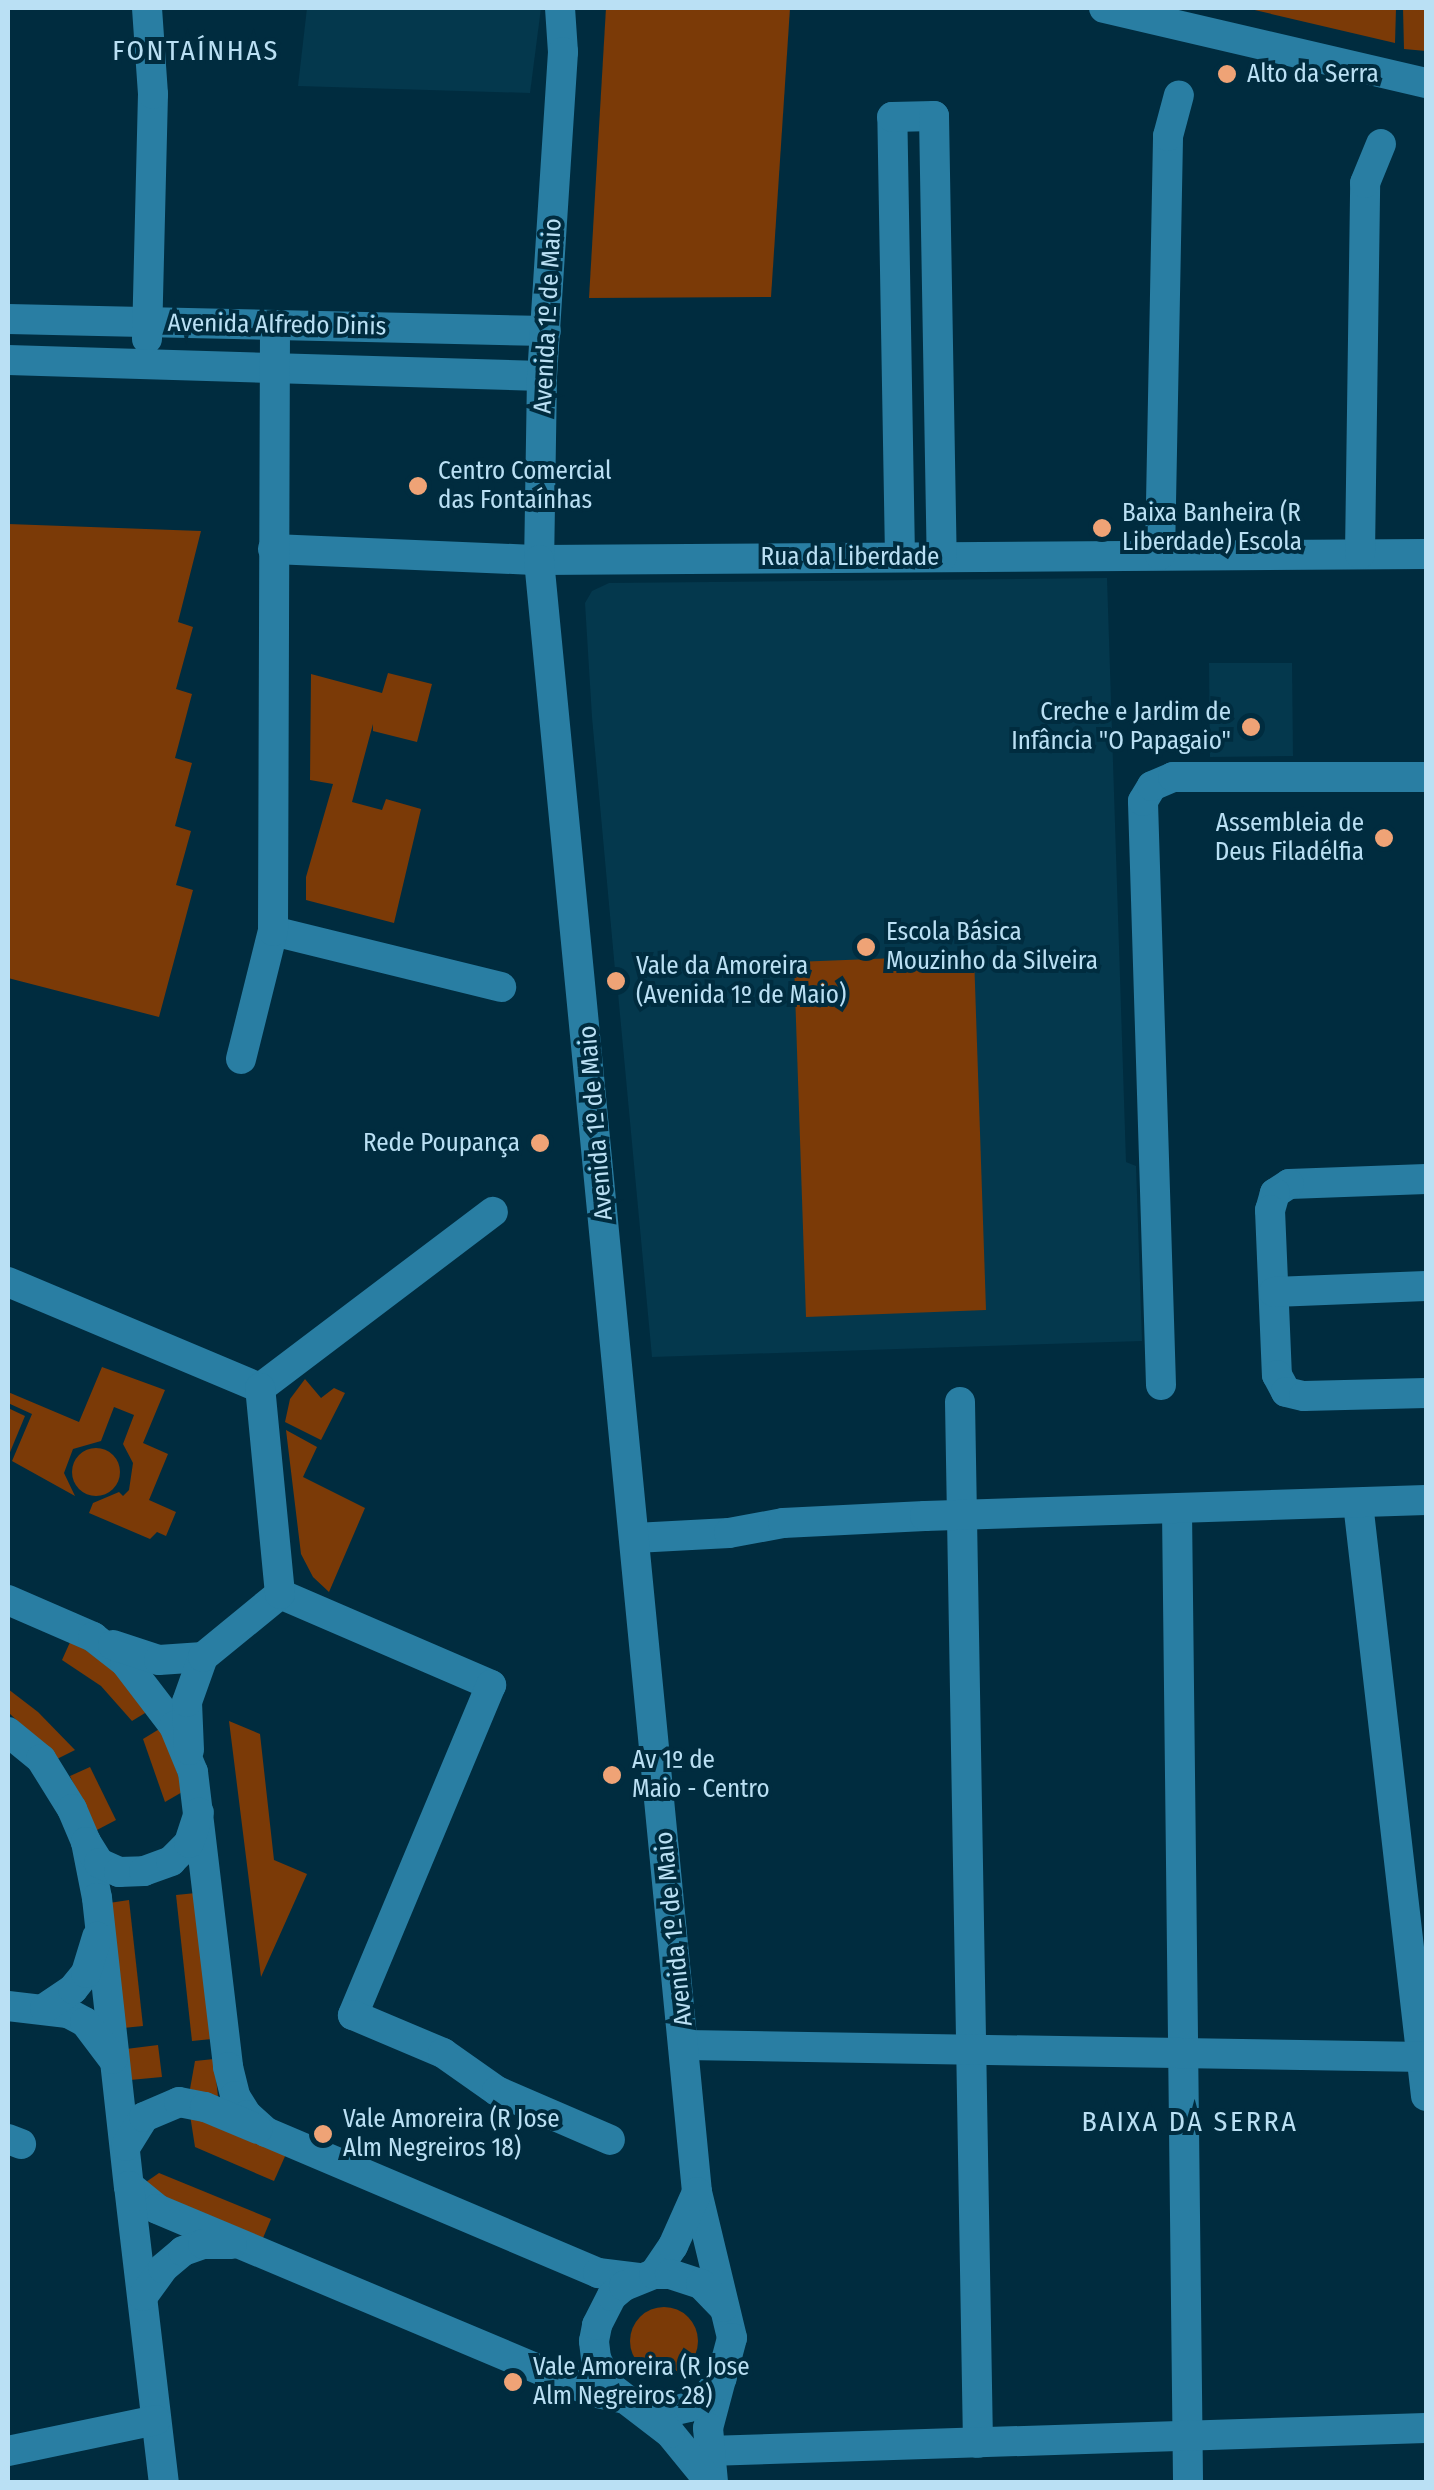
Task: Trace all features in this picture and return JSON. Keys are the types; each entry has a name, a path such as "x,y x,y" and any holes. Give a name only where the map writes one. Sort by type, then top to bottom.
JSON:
{"street":[{"path":"146,365 153,94 148,8"},
{"name":"Avenida 1º de Maio","path":"560,8 564,52 542,376 539,560 697,2192 732,2338 708,2428 711,2482"},
{"name":"Avenida 1º de Maio","path":"564,52 577,8"},
{"path":"1105,8 1426,82"},
{"path":"1160,555 1168,136 1179,95"},
{"path":"900,557 892,117 934,116 942,557"},
{"path":"1360,554 1364,184 1381,144"},
{"name":"Avenida Alfredo Dinis","path":"8,318 546,331"},
{"path":"241,1059 272,931 275,325"},
{"name":"Avenida Alfredo Dinis","path":"8,360 542,376"},
{"name":"Rua da Liberdade","path":"273,549 539,560 1426,554"},
{"path":"1161,1386 1143,801 1152,786 1174,778 1426,777"},
{"path":"272,931 500,987"},
{"path":"1426,1180 1281,1188 1275,1193 1270,1210 1277,1375 1286,1392 1304,1396 1426,1393"},
{"path":"260,1388 493,1212"},
{"path":"8,1282 260,1388"},
{"path":"1274,1292 1426,1286"},
{"path":"260,1388 280,1594"},
{"path":"960,1402 978,2443"},
{"path":"635,1538 729,1533 783,1523 1426,1500"},
{"path":"1358,1503 1426,2096"},
{"path":"1177,1510 1188,2482"},
{"path":"266,2132 235,2096 228,2067 187,1702 202,1657 280,1594"},
{"path":"280,1594 492,1684 353,2015 443,2053 497,2091 610,2140"},
{"path":"8,1600 93,1638 160,1660 202,1657"},
{"path":"93,1638 125,1662 146,1686 174,1726 193,1772"},
{"path":"8,1732 41,1759 72,1809 86,1842 100,1862 119,1872 144,1872 171,1860 189,1843 200,1811"},
{"path":"86,1842 100,1926 164,2482"},
{"path":"45,2008 74,1988 86,1973 100,1926"},
{"path":"8,2006 45,2008 84,2022 116,2062"},
{"path":"685,2045 972,2053 1424,2057"},
{"path":"126,2146 144,2117 179,2102 206,2107 598,2273 686,2277 701,2284 722,2307"},
{"path":"130,2186 157,2209 238,2244 593,2392 654,2411 689,2406 705,2398 726,2370"},
{"name":"Avenida 1º de Maio","path":"697,2192 673,2246 646,2276 612,2296 597,2325 594,2341 602,2373 630,2402 670,2433 711,2482"},
{"path":"142,2296 162,2268 183,2251 202,2244 238,2244"},
{"path":"8,2451 156,2420"},
{"path":"708,2451 1186,2439 1426,2428"}],"shaded area":[{"path":"307,8 541,8 530,93 298,86"},
{"path":"606,8 790,8 771,297 589,298"},
{"path":"1246,8 1396,8 1395,43"},
{"path":"1403,8 1426,8 1426,51 1404,49"},
{"path":"8,524 201,531 178,622 193,627 176,689 192,694 175,758 192,763 175,826 191,831 176,885 193,890 159,1017 8,978"},
{"name":"Escola Básica Mouzinho da Silveira","path":"1107,578 1126,1162 1136,1166 1142,1341 652,1357 618,993 620,971 615,970 592,717 585,603 592,591 609,583"},
{"name":"Creche e Jardim de Infância \"O Papagaio\"","path":"1209,663 1292,663 1293,756 1210,757"},
{"path":"388,673 432,684 417,742 373,731 373,724 352,802 382,810 386,799 421,809 394,923 306,900 306,877 333,784 310,780 311,674 382,693"},
{"path":"974,955 986,1310 806,1317 794,962"},
{"path":"102,1367 165,1390 143,1443 168,1454 149,1500 176,1512 166,1536 157,1532 150,1539 89,1513 93,1503 119,1492 123,1496 129,1490 133,1463 123,1444 134,1415 114,1407 101,1441 73,1449 64,1473 75,1496 12,1461 32,1414 8,1403 8,1392 79,1422"},
{"path":"305,1379 321,1398 334,1388 345,1393 321,1440 285,1422 290,1399"},
{"path":"8,1408 25,1416 8,1457"},
{"path":"286,1430 317,1447 303,1477 365,1508 329,1592 313,1577 301,1554"},
{"path":"96,1448 113,1455 120,1472 113,1489 96,1496 79,1489 72,1472 79,1455"},
{"path":"71,1640 112,1668 150,1710 132,1721 101,1686 62,1660"},
{"path":"8,1689 38,1712 75,1750 57,1759 8,1712"},
{"path":"229,1721 260,1734 274,1860 307,1874 261,1977"},
{"path":"161,1728 184,1791 165,1802 143,1739"},
{"path":"90,1767 116,1820 95,1831 70,1776"},
{"path":"196,1893 212,2039 192,2041 176,1895"},
{"path":"129,1900 143,2026 123,2028 109,1903"},
{"path":"158,2045 162,2077 130,2080 126,2049"},
{"path":"214,2059 218,2097 190,2089 195,2061"},
{"path":"190,2115 286,2154 274,2181 195,2147"},
{"path":"159,2173 271,2219 263,2238 160,2195 146,2182"},
{"path":"664,2307 688,2317 698,2341 688,2365 664,2375 640,2365 630,2341 640,2317"}],"place":[{"name":"Alto da Serra","path":"1227,74"},
{"name":"Centro Comercial das Fontaínhas","path":"418,486"},
{"name":"Baixa Banheira (R Liberdade) Escola","path":"1102,528"},
{"name":"Creche e Jardim de Infância \"O Papagaio\"","path":"1251,727"},
{"name":"Assembleia de Deus Filadélfia","path":"1384,838"},
{"name":"Escola Básica Mouzinho da Silveira","path":"866,947"},
{"name":"Vale da Amoreira (Avenida 1º de Maio)","path":"616,981"},
{"name":"Rede Poupança","path":"540,1143"},
{"name":"Av 1º de Maio - Centro","path":"612,1775"},
{"name":"Vale Amoreira (R Jose Alm Negreiros 18)","path":"323,2134"},
{"name":"Vale Amoreira (R Jose Alm Negreiros 28)","path":"513,2382"}],"district":[{"name":"FONTAÍNHAS","path":"196,51"},
{"name":"BAIXA DA SERRA","path":"1190,2122"}]}
